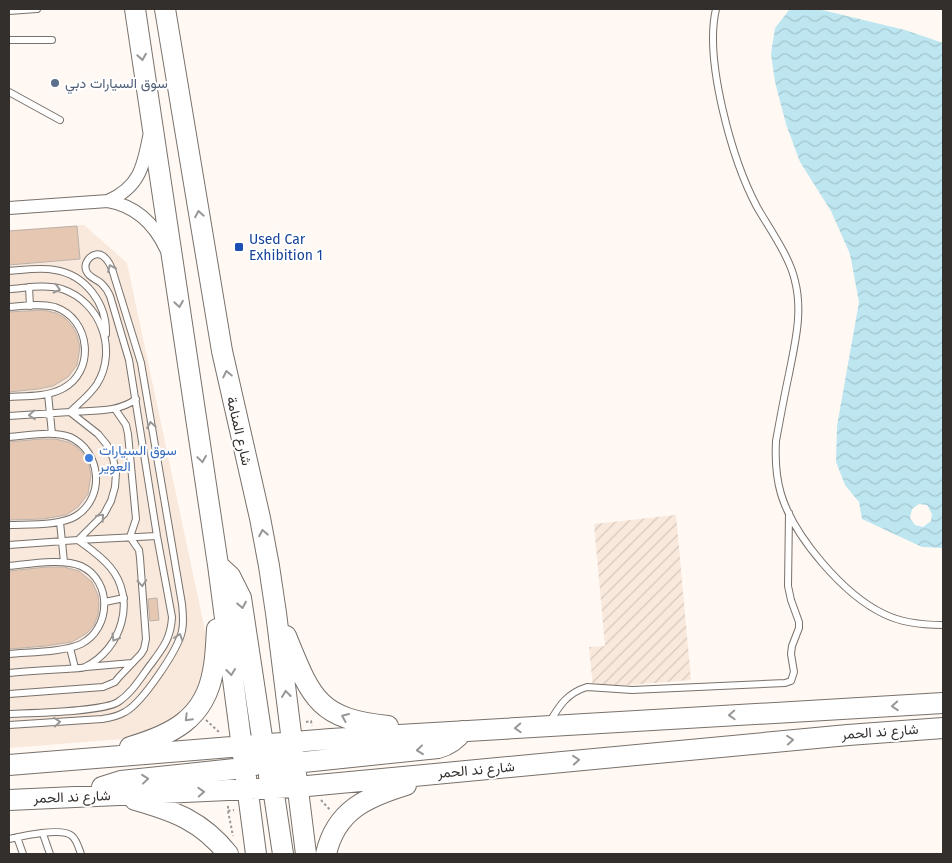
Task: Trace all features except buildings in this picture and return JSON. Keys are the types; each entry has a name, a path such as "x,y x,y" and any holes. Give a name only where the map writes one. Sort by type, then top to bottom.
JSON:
{"main road":[{"path":"135,9 218,564 241,746"},
{"name":"شارع المنامة","path":"165,9 222,351 260,518 276,613 292,742"},
{"path":"218,564 234,583 241,598 284,854"},
{"path":"90,759 160,738 179,727 195,711 207,692 212,676 221,589"},
{"path":"82,796 101,787 122,781 438,748 452,742 454,732 355,722 330,710 318,700 306,683 276,613"},
{"name":"شارع ند الحمر","path":"292,742 943,703"},
{"name":"شارع ند الحمر","path":"9,800 247,789 269,766 297,787 828,736 943,728"},
{"path":"269,766 292,742"},
{"path":"9,765 241,746 269,766"},
{"path":"326,854 330,841 341,821 363,801 381,793 449,772"},
{"path":"297,787 306,854"},
{"path":"247,789 256,854"},
{"path":"116,795 163,808 185,817 204,830 228,854"}],"street":[{"path":"108,201 131,186 140,172 146,156 152,120"},
{"path":"9,208 108,201 132,209 146,219 162,240 174,268"}],"lane":[{"path":"9,11 37,9"},
{"path":"716,9 713,23 713,44 718,85 727,126 739,166 756,204 795,279 799,300 798,322 776,451 777,478 782,496 801,534 830,572 865,604 885,615 906,622 943,625"},
{"path":"9,40 52,40"},
{"path":"9,92 60,120"},
{"path":"9,714 108,706 117,703 130,691 162,648 172,628 172,617 157,536 130,360 110,296 101,283 89,276 86,270 88,259 98,254 108,261 112,269 141,363 182,604 182,631 178,643 141,697 124,712 114,717 102,719 9,725"},
{"path":"9,271 42,269 56,270 69,274 80,280 90,290 104,314 106,327 104,369 97,384 70,412"},
{"path":"9,289 46,286 62,289 77,296 90,307 99,321 106,341"},
{"path":"29,288 30,306"},
{"path":"9,307 43,305 55,307 67,313 76,322 85,346 85,359 73,382 62,389 48,394 9,397"},
{"path":"48,394 52,434"},
{"path":"9,416 115,409 123,407 136,399"},
{"path":"115,409 126,425 128,434 136,519 130,537"},
{"path":"70,412 98,434 107,445 113,458 116,472 115,487 111,501 104,514 78,540"},
{"path":"9,437 52,434 68,437 79,443 87,451 93,462 96,474 96,486 92,497 86,508 77,516 60,522 9,525"},
{"path":"547,726 567,697 587,687 632,690 785,683 791,681 794,675 791,654 792,646 799,628 799,622 788,586 789,513"},
{"path":"60,522 64,562"},
{"path":"9,545 157,536"},
{"path":"9,694 104,687 114,682 144,649 146,638 139,550 130,537"},
{"path":"78,540 110,567 119,582 124,598 123,620 114,640 104,653 84,668"},
{"path":"9,566 64,562 81,566 90,572 100,586 105,602 100,626 82,644 70,648 9,654"},
{"path":"105,602 124,598"},
{"path":"70,648 75,668"},
{"path":"9,673 132,663"},
{"path":"9,839 60,832 73,836 81,854"},
{"path":"43,834 50,854"},
{"path":"17,837 23,854"}],"shaded area":[{"name":"سوق السيارات العوير","path":"84,225 127,263 210,654 208,677 187,715 135,738 9,748 9,230"},
{"path":"676,515 691,680 593,688 589,647 605,646 594,524"}],"water":[{"path":"818,9 905,30 943,43 943,548 922,547 862,519 859,502 845,485 836,462 837,426 859,302 850,254 831,211 800,162 786,124 775,82 771,54 775,28 789,10","holes":["919,504 927,505 932,514 931,521 923,527 915,525 910,518 912,509"]}],"place":[{"name":"سوق السيارات دبي","path":"55,83"},
{"name":"Used Car Exhibition 1","path":"239,247"},
{"name":"سوق السيارات العوير","path":"89,458"}]}
